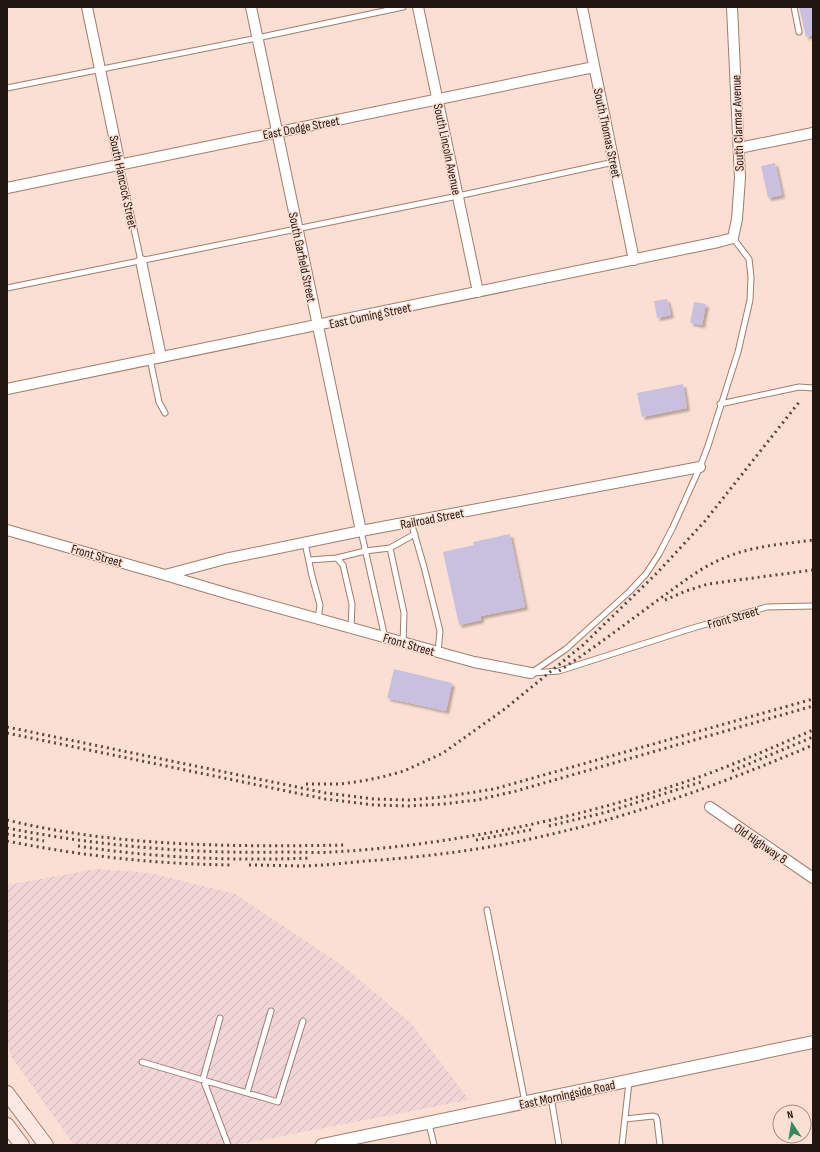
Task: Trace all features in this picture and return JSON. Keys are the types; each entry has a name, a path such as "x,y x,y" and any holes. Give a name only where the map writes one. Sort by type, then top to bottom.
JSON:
{"main road":[{"path":"7,1093 46,1145"},
{"path":"7,1125 18,1142"}],"street":[{"name":"South Hancock Street","path":"87,7 120,165"},
{"name":"South Garfield Street","path":"251,7 276,132 362,531"},
{"name":"South Lincoln Avenue","path":"418,7 478,292"},
{"name":"South Thomas Street","path":"582,7 634,260"},
{"name":"South Clarmar Avenue","path":"732,7 739,148 739,200 733,238"},
{"name":"East Dodge Street","path":"7,188 594,67"},
{"path":"739,148 813,133"},
{"name":"East Cuming Street","path":"7,389 318,326 733,238"},
{"name":"South Hancock Street","path":"141,260 161,357"},
{"name":"Railroad Street","path":"165,574 225,559 362,531 700,467"},
{"name":"Front Street","path":"7,530 403,643 495,667 531,673"},
{"name":"Old Highway 8","path":"710,808 813,878"},
{"name":"East Morningside Road","path":"322,1145 813,1042"}],"lane":[{"path":"7,88 403,7"},
{"path":"794,7 799,32"},
{"path":"7,288 458,196 614,162"},
{"name":"South Hancock Street","path":"120,165 141,260"},
{"path":"531,673 566,649 629,592 646,574 660,554 673,527 700,467 738,352 750,300 751,277 749,259 733,238"},
{"path":"150,359 159,402 165,413"},
{"path":"720,404 799,387 813,388"},
{"path":"411,522 440,631 438,652"},
{"path":"362,531 385,638"},
{"path":"308,560 338,558 366,550 390,548 415,534"},
{"path":"305,543 320,605 318,619"},
{"path":"390,548 404,613 403,643"},
{"path":"338,558 343,565 352,604 351,628"},
{"name":"Front Street","path":"531,673 559,671 693,628 767,607 813,606"},
{"path":"488,910 525,1102"},
{"path":"247,1093 271,1011"},
{"path":"220,1018 203,1079 228,1145"},
{"path":"142,1062 278,1102 303,1021"},
{"path":"622,1145 629,1081"},
{"path":"551,1097 559,1145"},
{"path":"625,1119 656,1117 658,1120 660,1145"},
{"path":"428,1123 434,1145"}],"shaded area":[{"path":"97,869 150,873 235,894 343,966 412,1024 469,1100 236,1145 74,1145 10,1055 7,1036 7,885"}],"building":[{"path":"799,7 813,7 813,35 806,37"},
{"path":"775,163 782,195 768,198 761,166"},
{"path":"667,299 671,315 657,318 654,301"},
{"path":"694,302 706,304 702,325 690,323"},
{"path":"683,384 687,408 642,417 637,393"},
{"path":"510,534 525,607 481,616 481,620 459,625 443,552 474,545 473,542"},
{"path":"394,669 452,683 446,711 387,698"}],"railway":[{"path":"306,784 341,784 382,777 404,771 443,753 506,708 583,645 658,572 705,521 800,401"},
{"path":"559,671 684,581 716,562 735,554 757,548 813,540"},
{"path":"665,600 708,584 813,570"},
{"path":"7,727 326,793 374,799 409,800 443,797 494,789 813,699"},
{"path":"7,733 325,799 374,805 409,806 477,800 516,791 813,706"},
{"path":"7,828 76,840 110,844 145,848 214,852 327,852 426,843 520,827 567,816 658,791 744,760 813,730"},
{"path":"732,771 813,737"},
{"path":"249,865 306,866 336,864 431,855 518,842 574,829 644,809 712,785 813,745"},
{"path":"549,826 607,812 701,782"},
{"path":"7,820 91,836 134,840 219,845 347,845"},
{"path":"476,840 535,829"},
{"path":"7,834 44,841"},
{"path":"7,841 91,855 174,863 231,865"},
{"path":"78,846 194,858 311,858"}]}
